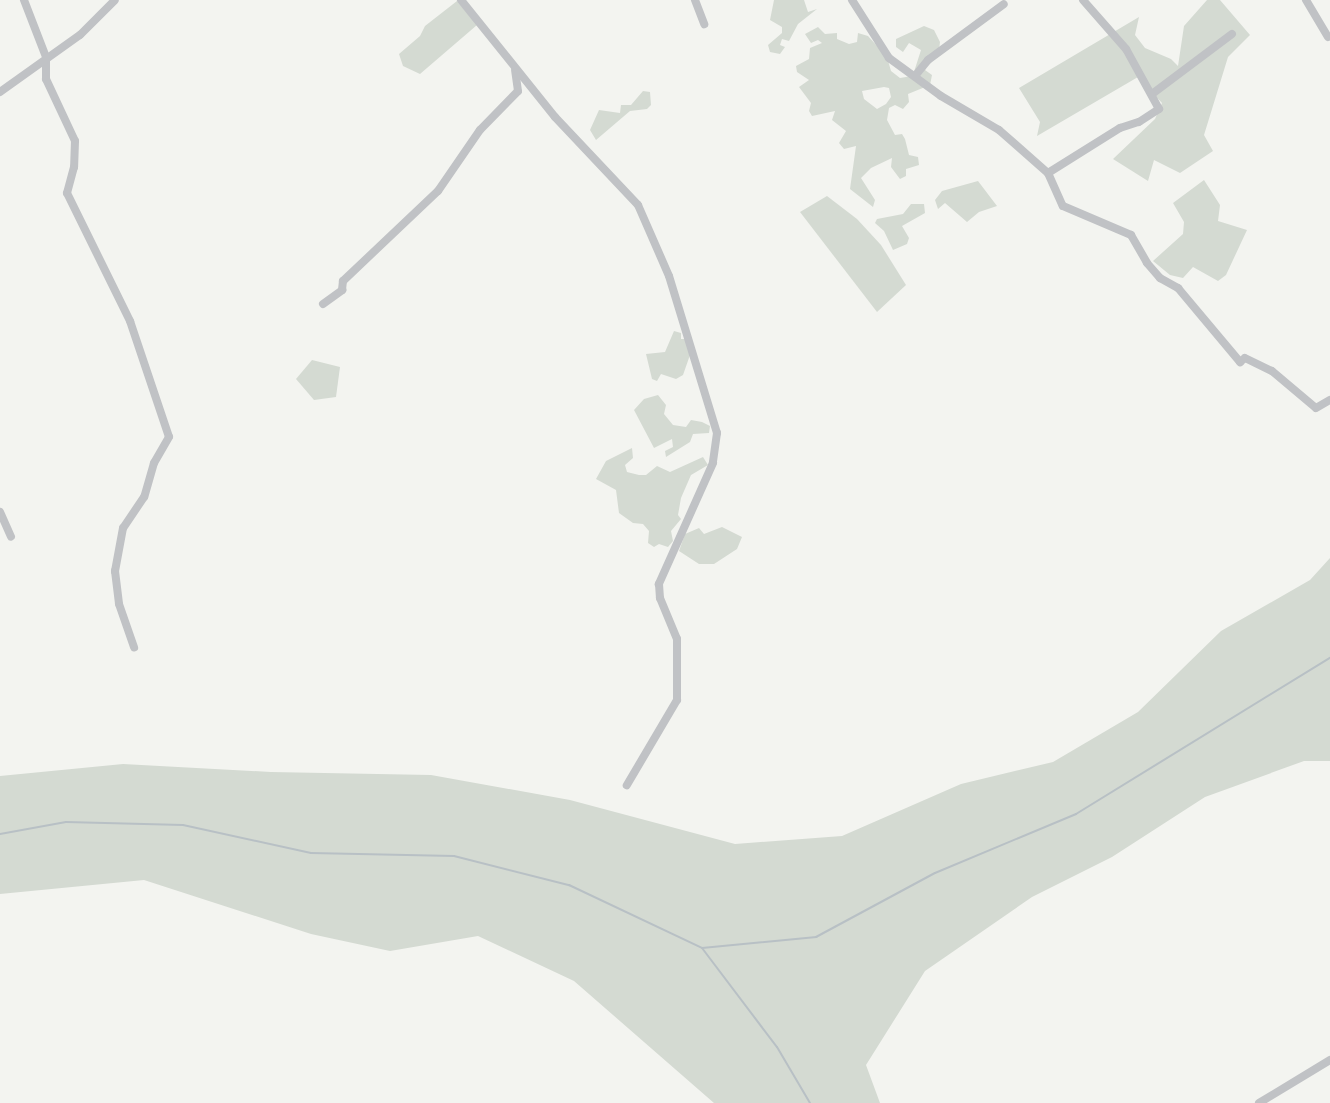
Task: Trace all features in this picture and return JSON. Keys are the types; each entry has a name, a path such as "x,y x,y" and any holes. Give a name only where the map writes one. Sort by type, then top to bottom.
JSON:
{"street":[{"path":"24,0 46,57 44,73 75,141 74,167 67,193 130,321 169,438 154,463 144,497 123,528 117,559 119,604 134,647"},
{"path":"0,92 46,57 80,35 115,0"},
{"path":"461,0 515,70 630,195 645,217 694,349 717,433 713,463 659,584 660,598 677,639 677,700 627,785"},
{"path":"695,0 704,24"},
{"path":"852,0 889,58 999,130 1048,173 1063,207 1131,235 1147,263 1160,278 1178,288 1239,362 1245,358 1272,371 1316,408 1330,400"},
{"path":"1048,173 1120,128 1139,122 1159,109 1126,50 1083,0"},
{"path":"1306,0 1328,37"},
{"path":"915,76 934,54 1004,3"},
{"path":"1152,94 1232,34"},
{"path":"323,304 342,290 343,281 438,191 480,130 518,91 515,70"},
{"path":"0,512 11,537"},
{"path":"1259,1103 1330,1060"}],"shaded area":[{"path":"774,0 804,0 808,12 817,9 798,24 789,41 782,39 780,45 785,47 780,54 770,52 768,45 782,33 782,27 770,20"},
{"path":"1207,0 1220,0 1250,35 1228,57 1204,135 1213,151 1180,173 1154,160 1148,181 1113,159 1155,119 1162,103 1138,77 1037,136 1040,122 1019,88 1139,17 1135,35 1145,48 1171,59 1178,66 1184,26"},
{"path":"457,1 477,25 420,74 403,66 399,54 420,36 425,26"},
{"path":"924,26 934,30 940,42 939,50 931,54 925,70 932,75 930,85 908,94 909,102 903,109 895,105 889,108 887,120 895,135 902,134 909,155 918,157 919,165 906,169 906,176 900,179 891,167 892,158 871,168 861,178 875,200 873,207 850,189 856,146 844,149 839,143 846,131 832,120 835,111 812,116 809,111 811,103 799,87 809,80 797,72 796,66 809,59 810,48 822,43 818,40 811,43 805,34 818,27 825,34 837,33 837,39 849,44 857,42 858,33 868,36 887,57 891,71 900,78 913,75 921,50 909,43 903,52 896,47 896,39","holes":["889,88 891,97 886,104 877,109 864,99 862,91"]},
{"path":"643,91 650,92 651,105 647,109 630,111 596,140 590,130 599,110 620,113 621,105 631,105"},
{"path":"1204,180 1220,205 1218,221 1247,230 1226,275 1218,281 1193,267 1183,278 1170,275 1153,261 1183,234 1184,222 1173,203"},
{"path":"978,181 997,206 979,212 967,222 945,203 938,209 935,200 942,191"},
{"path":"827,196 857,219 881,245 906,285 877,312 800,212"},
{"path":"911,204 924,204 925,213 902,226 909,238 907,244 893,250 884,231 875,223 877,219 903,214"},
{"path":"674,331 681,333 681,339 687,339 690,355 683,375 676,379 661,374 657,381 652,379 646,354 665,352"},
{"path":"312,360 340,367 336,397 314,400 296,379"},
{"path":"658,395 666,405 664,414 673,425 686,427 691,420 702,422 710,426 709,433 693,434 690,442 666,457 665,451 673,447 672,439 654,448 634,410 644,399"},
{"path":"632,448 633,458 625,465 627,472 639,475 646,475 657,466 670,472 703,457 708,465 691,475 681,498 678,515 681,519 671,531 673,541 668,547 659,544 654,547 648,543 649,531 643,524 633,523 619,513 616,490 596,479 606,461"},
{"path":"722,527 742,537 737,549 714,564 699,564 679,551 685,534 699,528 704,534"},
{"path":"1330,558 1330,761 1304,761 1205,797 1112,857 1032,897 925,971 866,1065 880,1103 714,1103 574,981 478,936 390,951 311,934 144,880 0,894 0,776 123,764 271,772 431,775 570,800 735,844 842,836 961,784 1053,762 1138,712 1221,631 1310,580"}],"waterway":[{"path":"0,834 66,822 183,825 311,853 454,856 569,885 702,948 816,937 935,873 1076,814 1330,658"},
{"path":"702,948 777,1047 810,1103"}]}
